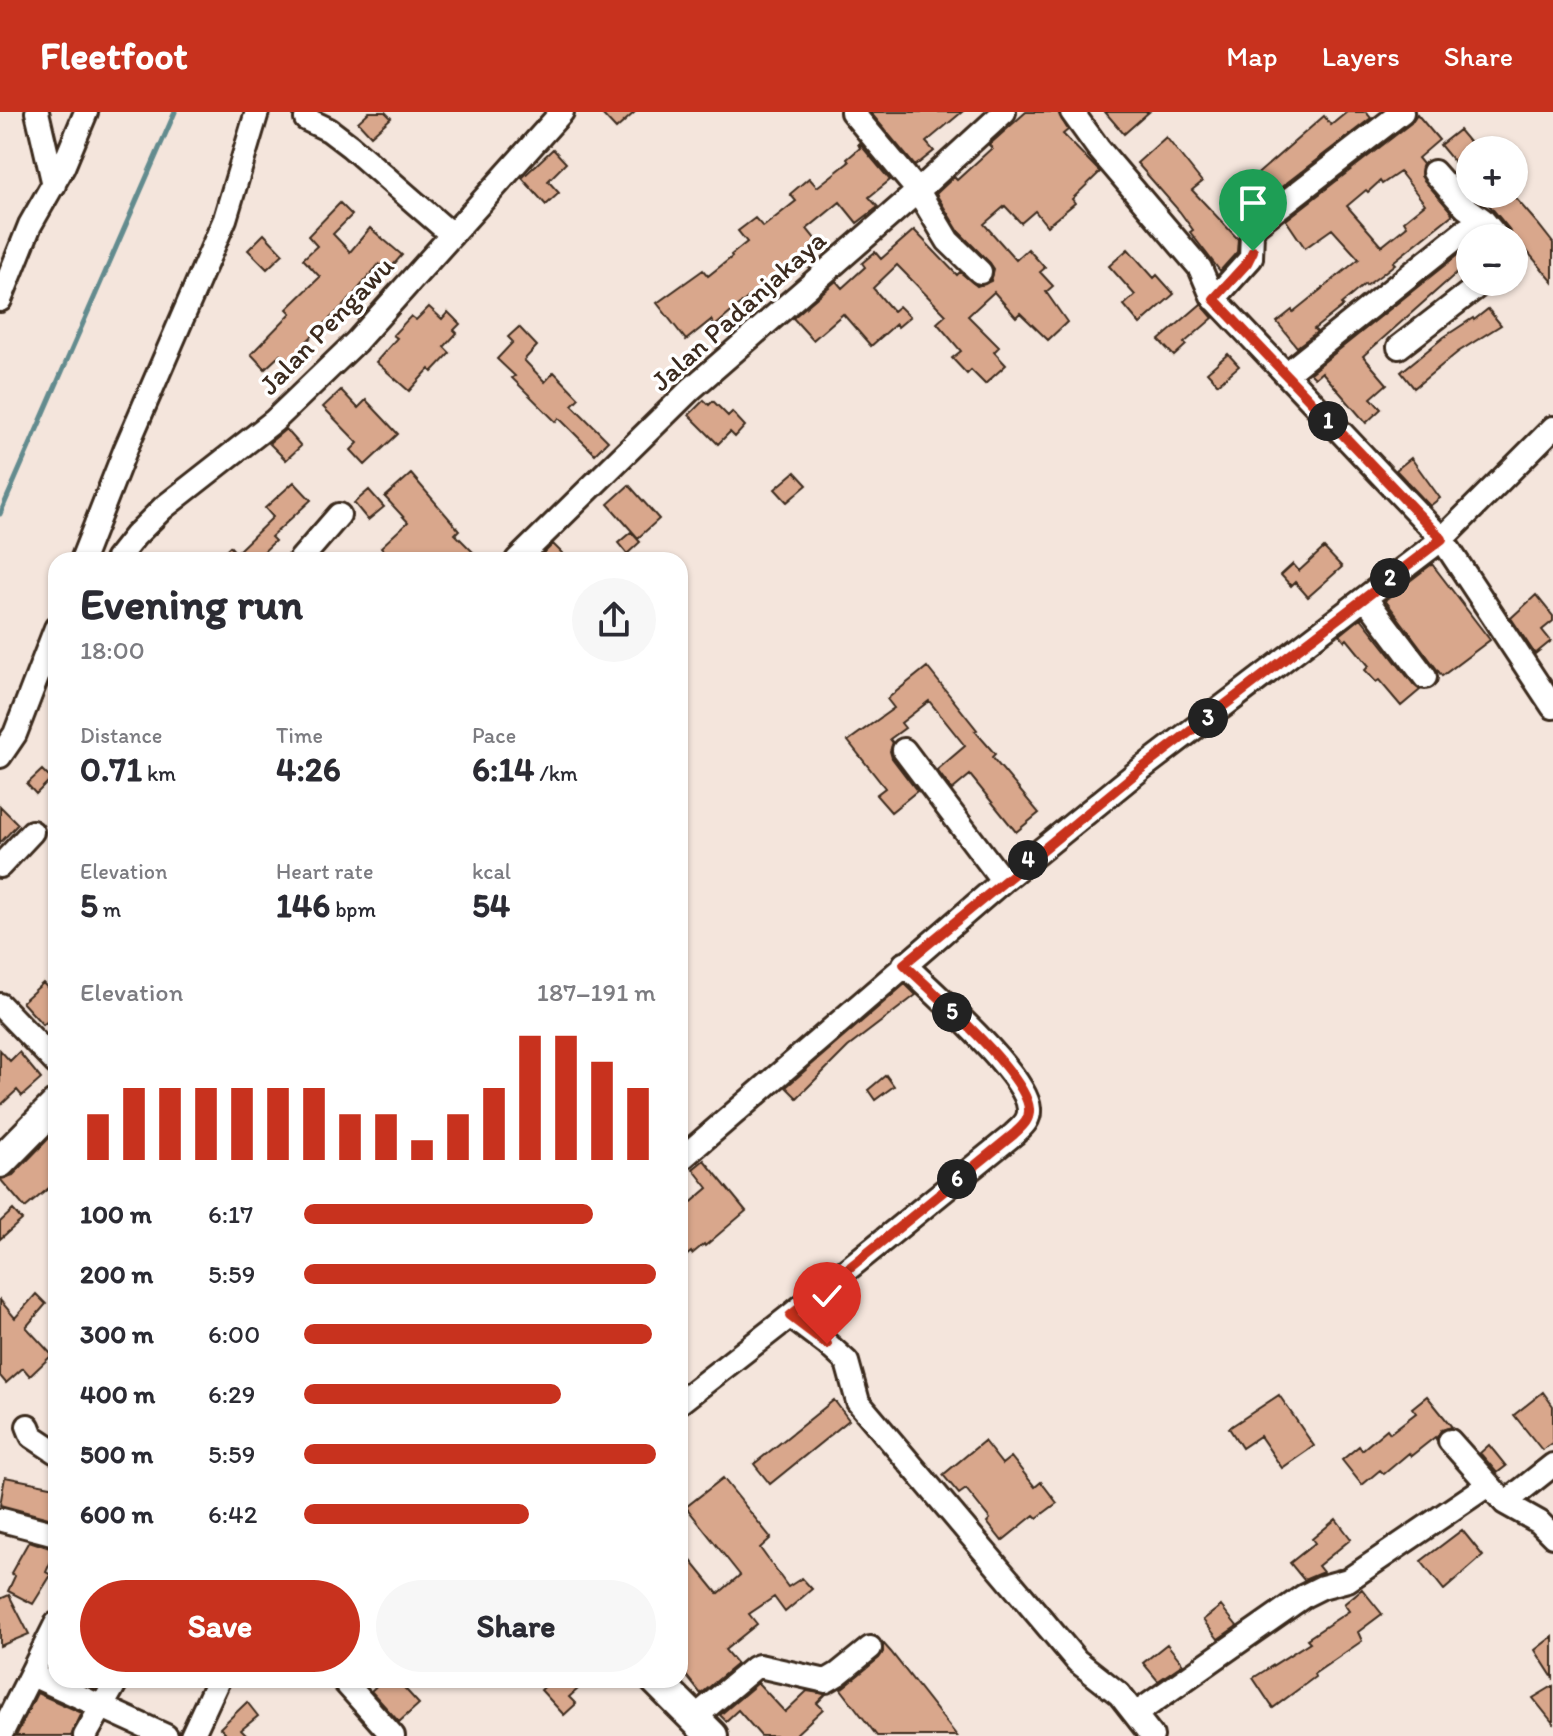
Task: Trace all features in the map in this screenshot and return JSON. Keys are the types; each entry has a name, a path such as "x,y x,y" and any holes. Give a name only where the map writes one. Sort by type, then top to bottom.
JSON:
{"main road":[{"path":"0,1162 48,1113"},
{"path":"664,1688 703,1727"}],"street":[{"path":"37,112 54,185"},
{"path":"2,292 30,225 54,185 86,112"},
{"path":"91,552 126,448 225,219 257,112"},
{"name":"Jalan Pengawu","path":"121,552 163,508 274,421 356,342 562,112"},
{"path":"852,112 918,191 948,241 980,272"},
{"name":"Jalan Padanjakaya","path":"525,552 691,389 1004,112"},
{"path":"1072,112 1098,148 1200,268 1214,299 1442,539 1553,707"},
{"path":"1214,299 1251,258 1252,232 1256,225 1402,112"},
{"path":"306,119 329,130 350,146 452,235"},
{"path":"1434,172 1465,207 1486,224"},
{"path":"1286,374 1483,220"},
{"path":"1399,347 1465,296"},
{"path":"688,1153 1003,881 1141,769 1442,539 1553,428"},
{"path":"307,552 339,515"},
{"path":"1366,599 1425,677"},
{"path":"0,756 15,734 48,649"},
{"path":"904,750 1003,881"},
{"path":"0,866 32,832"},
{"path":"688,1396 1028,1120 1030,1112 1025,1096 1006,1068 982,1040 904,964"},
{"path":"0,1005 48,1055"},
{"path":"790,1316 842,1357 852,1372 858,1402 1077,1661 1119,1694 1137,1713 1152,1736"},
{"path":"28,1426 32,1436 48,1447"},
{"path":"1450,1441 1505,1503 1539,1522 1553,1536"},
{"path":"1505,1503 1553,1465"},
{"path":"1137,1713 1304,1596 1348,1580 1488,1485"},
{"path":"2,1520 48,1532"},
{"path":"0,1736 48,1641"},
{"path":"703,1727 754,1668 759,1666 826,1681 870,1648"},
{"path":"32,1675 48,1682"},
{"path":"60,1688 166,1736"},
{"path":"85,1736 113,1688"},
{"path":"192,1736 214,1688"},
{"path":"350,1688 393,1736"}],"building":[{"path":"369,112 385,112 391,118 371,136 358,122"},
{"path":"600,112 635,112 616,129"},
{"path":"870,112 962,112 926,142 934,151 915,166"},
{"path":"1026,112 1058,112 1068,130 1063,134 1100,172 1072,199 1075,203 1047,226 1035,211 1021,223 1005,206 984,224 1016,260 1028,249 1045,268 1040,272 1053,286 1046,292 1067,322 1048,340 1020,313 1016,317 994,292 968,316 999,347 994,352 1006,365 985,384 971,370 967,374 952,358 961,351 937,323 946,315 897,265 873,288 893,311 899,306 910,317 898,327 896,324 871,346 843,314 813,340 793,318 836,281 842,288 865,267 862,263 875,252 881,259 914,230 957,275 960,272 977,286 991,281 994,269 959,232 936,194 954,177 957,180 992,148 989,145"},
{"path":"1105,112 1149,112 1124,134"},
{"path":"1347,112 1366,112 1371,118 1253,209 1238,191 1324,116 1331,125"},
{"path":"1417,114 1439,140 1418,158 1423,164 1421,176 1453,214 1393,262 1395,264 1341,304 1343,306 1314,329 1317,332 1297,347 1277,322 1359,259 1332,229 1305,248 1286,220 1411,123","holes":["1400,172 1425,204 1404,221 1407,226 1382,246 1347,206 1380,181 1382,184"]},
{"path":"1459,130 1464,136 1456,136 1456,164 1440,145"},
{"path":"1166,137 1202,182 1192,190 1238,239 1237,252 1220,271 1190,232 1193,230 1180,212 1137,163"},
{"path":"859,143 890,180 869,197 878,207 857,223 840,202 807,229 820,245 772,279 775,282 760,294 757,290 715,326 711,320 686,340 657,303 703,270 708,276 732,257 747,242 738,231 755,218 763,227 796,201 790,194 809,178 817,187 849,162 847,159 860,148"},
{"path":"553,149 566,163 548,181 559,193 546,205 522,178"},
{"path":"340,203 352,215 333,234 350,252 370,228 402,255 388,271 379,264 350,299 305,343 312,350 293,368 280,355 265,369 251,354 291,313 287,309 320,277 303,259 317,246 308,236"},
{"path":"1492,208 1524,208 1538,224 1553,243 1553,282 1528,252 1528,224 1505,224"},
{"path":"264,234 283,254 267,269 248,250"},
{"path":"1128,249 1154,278 1157,275 1174,294 1140,324 1124,305 1135,295 1109,266"},
{"path":"1456,256 1456,273 1363,356 1387,384 1371,398 1381,409 1366,423 1322,372 1315,378 1310,373"},
{"path":"1201,304 1213,318 1174,356 1159,340"},
{"path":"429,307 442,319 448,312 460,324 454,330 457,333 444,347 450,353 432,372 429,369 409,391 376,362 397,338 393,335 411,316 416,320"},
{"path":"1488,309 1501,325 1458,352 1414,388 1401,372 1444,337"},
{"path":"519,327 537,346 524,360 545,382 554,372 579,398 572,405 608,441 595,454 559,418 556,422 497,359 513,342 508,337"},
{"path":"1228,354 1239,366 1218,384 1207,372"},
{"path":"341,390 358,408 366,400 398,434 365,465 351,450 358,443 323,407"},
{"path":"704,400 709,405 713,401 728,416 732,412 745,426 735,437 730,432 718,444 689,415"},
{"path":"286,429 301,446 286,460 269,443"},
{"path":"1411,458 1440,498 1430,506 1396,470"},
{"path":"795,472 807,485 787,502 775,489"},
{"path":"411,474 459,530 455,534 473,552 386,552 381,547 408,522 385,497"},
{"path":"294,482 311,500 271,537 275,541 263,552 237,552 273,517 265,508"},
{"path":"629,485 659,519 638,538 608,504"},
{"path":"369,490 384,507 368,520 354,503"},
{"path":"631,532 640,542 629,552 618,543"},
{"path":"553,544 561,552 545,552"},
{"path":"1324,548 1342,567 1308,597 1295,582 1291,586 1281,575 1293,564 1299,571"},
{"path":"1432,564 1490,640 1442,676 1385,600"},
{"path":"1536,595 1553,616 1553,621 1542,630 1551,641 1535,654 1511,618"},
{"path":"1361,618 1420,690 1401,706 1379,680 1376,682 1365,670 1369,666 1340,635"},
{"path":"927,667 995,754 992,757 1039,813 1016,832 970,775 952,790 937,770 965,746 929,701 901,723 905,728 890,739 893,743 890,751 892,758 917,791 891,812 876,795 885,788 848,741 894,708 887,699"},
{"path":"42,770 48,776 48,782 36,794 27,784"},
{"path":"0,806 18,824 0,843"},
{"path":"43,983 48,988 48,1021 43,1025 22,1002"},
{"path":"905,984 916,995 848,1047 797,1098 786,1087"},
{"path":"0,1050 10,1061 19,1052 41,1079 22,1096 17,1090 0,1106"},
{"path":"886,1075 894,1086 875,1100 868,1090"},
{"path":"48,1139 48,1189 25,1208 0,1179 13,1175"},
{"path":"704,1160 746,1211 705,1246 688,1254 688,1205 708,1188 693,1169"},
{"path":"13,1210 22,1220 0,1239 0,1222"},
{"path":"36,1294 46,1304 26,1327 48,1351 48,1359 30,1376 23,1368 6,1383 0,1376 0,1300 15,1318"},
{"path":"1543,1392 1553,1406 1553,1443 1542,1450 1514,1415"},
{"path":"1279,1395 1314,1446 1282,1468 1260,1436 1242,1448 1229,1428"},
{"path":"1427,1396 1452,1427 1441,1430 1436,1439 1411,1456 1409,1453 1384,1474 1380,1470 1362,1485 1342,1460 1359,1446 1362,1450 1387,1429 1390,1433 1416,1413 1412,1408"},
{"path":"834,1400 849,1420 770,1484 754,1464"},
{"path":"984,1441 1002,1464 1011,1457 1035,1487 1041,1482 1057,1503 1037,1518 1034,1515 1002,1541 987,1522 990,1519 966,1489 959,1494 943,1475"},
{"path":"1489,1445 1506,1466 1497,1473 1480,1453"},
{"path":"5,1477 48,1485 48,1518 0,1505"},
{"path":"723,1478 771,1538 760,1548 788,1587 802,1578 812,1589 785,1612 774,1597 749,1614 757,1624 725,1650 737,1664 701,1694 688,1678 688,1557 718,1594 740,1575 688,1510 688,1505"},
{"path":"1336,1519 1351,1539 1318,1566 1323,1572 1304,1580 1290,1563 1315,1543 1312,1539"},
{"path":"1462,1530 1483,1556 1444,1590 1421,1561"},
{"path":"29,1541 48,1547 48,1580 33,1604 8,1591 15,1576 11,1573"},
{"path":"1362,1589 1382,1614 1358,1632 1362,1641 1314,1674 1315,1677 1273,1708 1253,1678 1310,1642 1307,1639 1349,1611 1344,1604"},
{"path":"9,1595 29,1634 0,1646 0,1599"},
{"path":"1221,1606 1237,1626 1218,1639 1203,1620"},
{"path":"1553,1636 1553,1678 1535,1650"},
{"path":"883,1643 957,1736 877,1736 841,1689 879,1658"},
{"path":"1167,1644 1183,1664 1158,1681 1143,1663"},
{"path":"758,1683 785,1712 807,1691 826,1694 817,1703 823,1709 794,1736 761,1736 738,1710 726,1721 720,1715"},
{"path":"1553,1686 1553,1723 1533,1698"},
{"path":"374,1688 404,1688 419,1704 399,1722 371,1691"},
{"path":"579,1688 569,1697 576,1704 564,1715 541,1690"},
{"path":"37,1693 82,1713 71,1736 16,1736"},
{"path":"247,1702 258,1716 241,1730 247,1736 228,1736 220,1728"}],"waterway":[{"path":"0,514 175,112"}],"route":[{"path":"827,1344 790,1316 1014,1134 1028,1120 1030,1112 1025,1096 995,1055 904,964 1141,769 1442,539 1214,299 1247,263 1253,251"}]}
